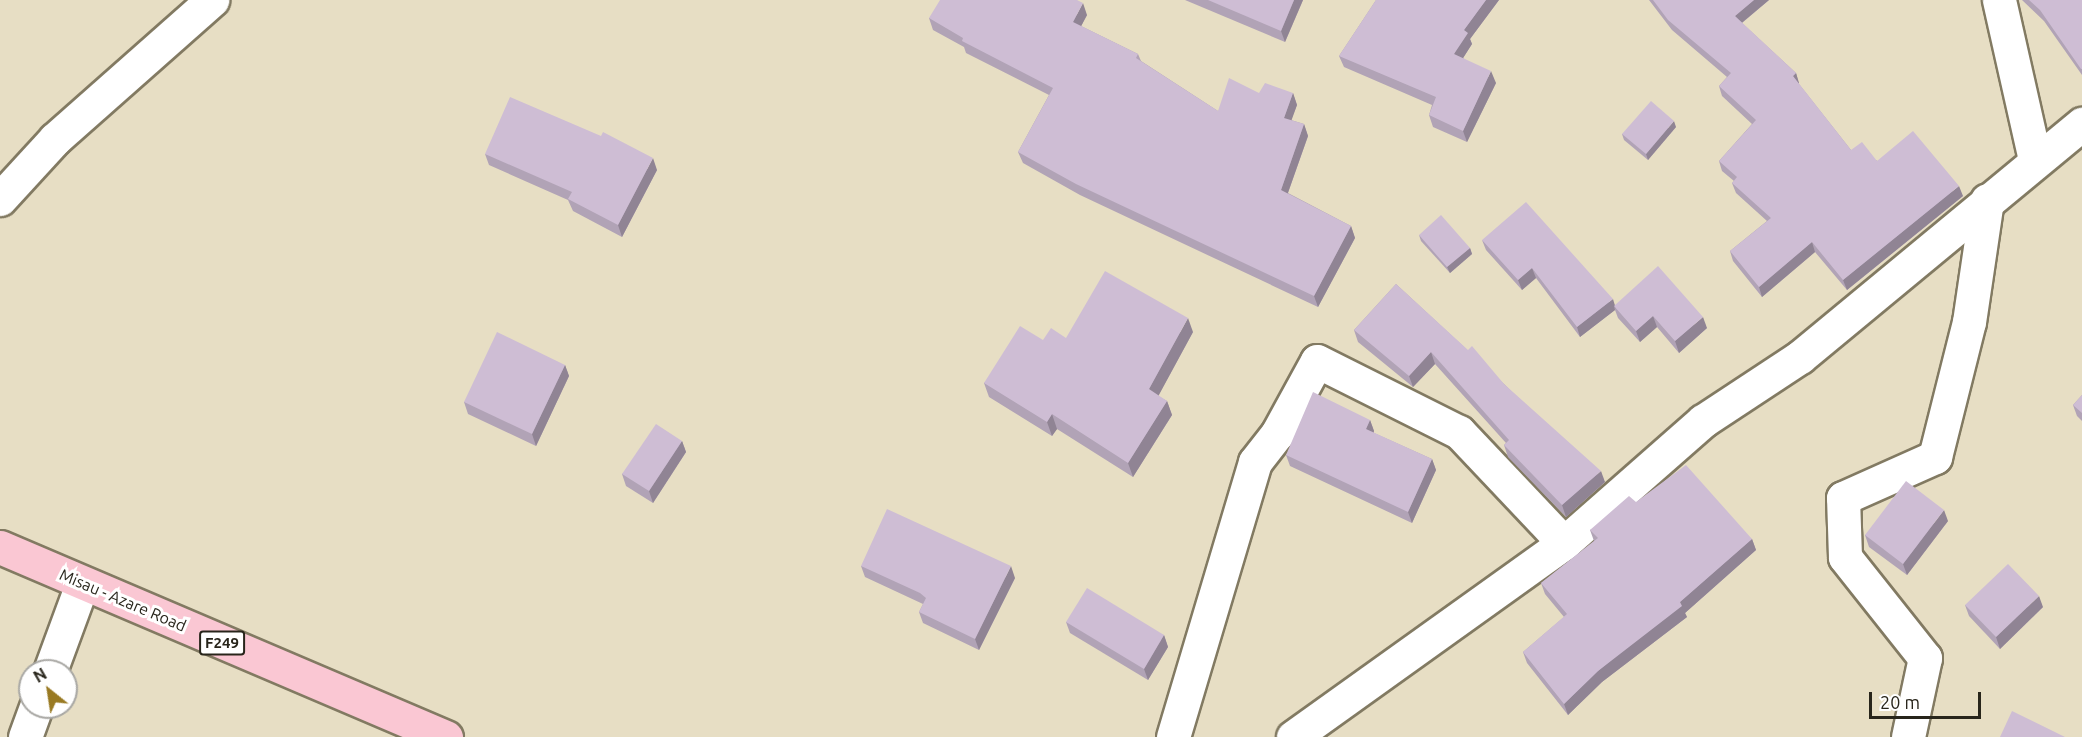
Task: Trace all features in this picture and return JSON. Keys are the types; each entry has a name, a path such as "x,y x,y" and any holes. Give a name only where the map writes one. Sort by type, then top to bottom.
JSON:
{"main road":[{"name":"Misau - Azare Road","path":"0,547 82,584 446,737"}],"street":[{"path":"0,199 55,139 212,0"},
{"path":"1999,0 2034,160"},
{"path":"1293,737 1564,543 1703,421 1800,357 2034,160 2082,124"},
{"path":"1908,737 1925,658 1845,557 1843,498 1935,457 1969,322 1987,200"},
{"path":"1173,737 1255,462 1277,434 1317,361 1459,432 1564,543"},
{"path":"54,659 82,584"},
{"path":"25,737 32,719"}],"building":[{"path":"940,0 1077,0 1083,3 1073,22 1138,54 1136,58 1218,111 1229,78 1259,93 1265,83 1293,93 1284,118 1304,124 1281,190 1351,226 1314,296 1076,184 1018,152 1053,88 962,41 963,38 929,18"},
{"path":"1208,0 1294,0 1281,31"},
{"path":"1376,0 1486,0 1464,30 1468,33 1454,54 1491,71 1463,131 1429,115 1436,97 1339,56"},
{"path":"1653,0 1754,0 1735,16 1796,73 1793,76 1851,150 1862,142 1877,161 1913,131 1959,186 1843,280 1812,242 1759,287 1730,251 1771,218 1732,183 1737,177 1719,161 1756,120 1719,86 1731,73 1668,20"},
{"path":"2029,0 2082,0 2082,69 2040,10"},
{"path":"510,97 601,136 603,132 653,158 618,225 568,199 572,192 485,154"},
{"path":"1651,101 1674,121 1646,154 1622,134"},
{"path":"1526,202 1613,299 1577,327 1532,268 1518,280 1482,240"},
{"path":"1441,215 1470,248 1447,267 1419,235"},
{"path":"1658,266 1703,317 1675,341 1653,316 1636,331 1614,306"},
{"path":"1105,271 1188,318 1149,389 1167,401 1128,463 1052,414 1047,422 984,383 1020,326 1043,340 1051,328 1066,338"},
{"path":"1396,284 1468,350 1472,346 1504,384 1601,471 1562,505 1504,445 1509,440 1431,352 1409,376 1354,330"},
{"path":"497,332 565,365 532,434 464,402"},
{"path":"1313,392 1370,420 1366,429 1432,459 1408,512 1286,455"},
{"path":"2082,395 2082,413 2073,405"},
{"path":"656,424 682,441 649,491 622,474"},
{"path":"1686,465 1752,539 1680,602 1682,606 1598,671 1564,704 1523,652 1567,614 1541,583 1598,538 1590,530 1629,496 1636,502"},
{"path":"1906,481 1944,510 1903,564 1865,535"},
{"path":"887,509 1011,566 975,639 919,612 926,598 920,593 861,566"},
{"path":"2008,564 2039,596 1996,637 1965,605"},
{"path":"1087,588 1164,635 1144,669 1066,622"},
{"path":"2012,711 2065,737 2000,737"}]}
